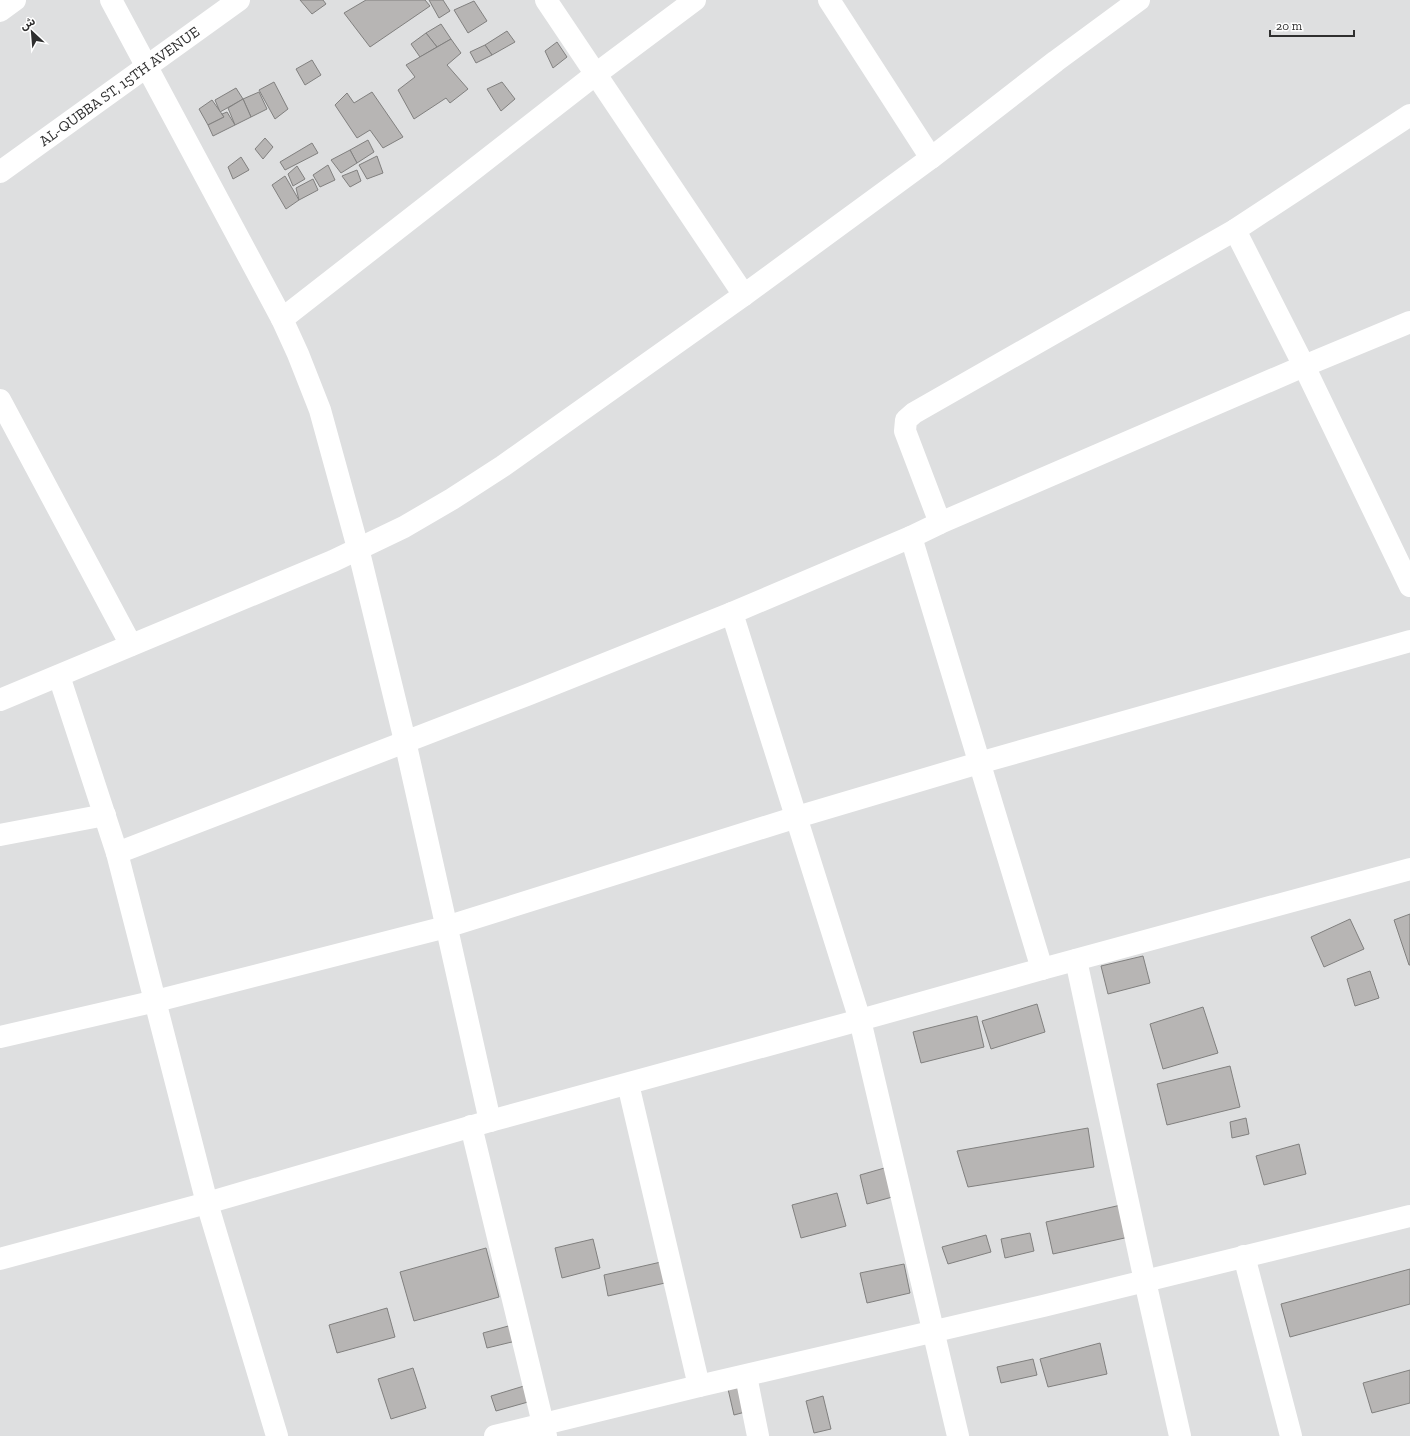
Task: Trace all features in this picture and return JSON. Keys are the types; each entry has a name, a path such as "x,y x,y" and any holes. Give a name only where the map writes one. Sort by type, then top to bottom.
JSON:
{"street":[{"path":"0,11 15,0"},
{"path":"111,0 148,66 282,319 298,354 320,410 358,548 405,741 446,926 480,1124 544,1430"},
{"name":"AL-QUBBA ST, 15TH AVENUE","path":"0,172 239,0"},
{"path":"546,0 744,295"},
{"path":"282,319 596,74 695,0"},
{"path":"829,0 931,158"},
{"path":"0,700 333,561 404,527 452,500 503,466 744,295 931,158 1056,61 1139,0"},
{"path":"940,523 905,431 906,420 914,413 1235,230 1410,115"},
{"path":"1235,230 1304,366 1410,586"},
{"path":"117,853 527,695 732,613 1304,366 1410,322"},
{"path":"0,400 131,645"},
{"path":"911,537 1042,969"},
{"path":"732,613 860,1020 958,1436"},
{"path":"0,1037 156,1001 446,926 797,817 980,763 1410,641"},
{"path":"59,676 117,853 207,1203 277,1436"},
{"path":"0,835 104,815"},
{"path":"0,1259 207,1203 480,1124 1410,869"},
{"path":"1076,960 1180,1436"},
{"path":"628,1084 699,1386"},
{"path":"494,1436 544,1430 699,1386 1043,1306 1410,1216"},
{"path":"1244,1256 1291,1436"},
{"path":"746,1376 758,1436"}],"building":[{"path":"300,0 323,0 326,4 312,14"},
{"path":"366,0 425,0 430,6 370,47 344,13"},
{"path":"429,0 443,0 450,11 439,18"},
{"path":"474,1 487,21 468,33 454,10"},
{"path":"441,24 451,39 437,47 426,33"},
{"path":"507,31 515,42 492,55 485,45"},
{"path":"426,33 437,47 420,57 411,44"},
{"path":"451,39 461,53 447,65 468,89 450,103 446,98 414,119 398,90 415,77 406,65"},
{"path":"557,42 567,57 553,68 545,51"},
{"path":"485,45 492,55 476,63 470,52"},
{"path":"312,60 321,75 305,85 296,69"},
{"path":"274,82 288,109 275,119 259,90"},
{"path":"502,82 515,99 501,111 487,89"},
{"path":"236,88 243,99 220,112 215,100"},
{"path":"259,92 267,109 251,117 243,99"},
{"path":"372,92 403,137 383,148 370,130 357,138 335,105 347,93 354,103"},
{"path":"243,99 251,117 235,125 228,108"},
{"path":"212,100 224,117 208,125 199,109"},
{"path":"227,112 235,125 213,136 208,125 224,117 222,114"},
{"path":"265,138 273,147 263,159 255,149"},
{"path":"368,140 374,152 357,163 350,150"},
{"path":"312,143 318,153 285,170 280,162"},
{"path":"350,150 357,163 341,173 331,160"},
{"path":"377,156 383,173 367,179 359,165"},
{"path":"241,157 249,170 233,179 228,167"},
{"path":"328,165 335,180 320,187 313,175"},
{"path":"297,166 305,179 293,186 288,174"},
{"path":"357,170 361,181 350,187 342,176"},
{"path":"285,176 299,200 286,209 272,185"},
{"path":"313,179 318,190 299,200 296,188"},
{"path":"1410,914 1410,965 1409,965 1394,920"},
{"path":"1350,919 1364,949 1324,967 1311,937"},
{"path":"1143,956 1150,983 1108,994 1101,966"},
{"path":"1370,971 1379,998 1355,1006 1347,979"},
{"path":"1037,1004 1045,1032 991,1049 982,1021"},
{"path":"1203,1007 1218,1053 1163,1069 1150,1024"},
{"path":"977,1016 984,1047 921,1063 913,1032"},
{"path":"1230,1066 1240,1107 1167,1125 1157,1084"},
{"path":"1246,1118 1249,1134 1232,1138 1230,1122"},
{"path":"1088,1128 1094,1167 968,1187 957,1151"},
{"path":"1299,1144 1306,1174 1264,1185 1256,1156"},
{"path":"888,1167 896,1196 867,1204 860,1175"},
{"path":"837,1193 846,1226 801,1238 792,1205"},
{"path":"1121,1205 1129,1237 1053,1254 1046,1222"},
{"path":"1030,1233 1034,1251 1005,1258 1001,1239"},
{"path":"986,1235 991,1252 948,1264 942,1247"},
{"path":"593,1239 600,1268 562,1278 555,1248"},
{"path":"486,1248 499,1297 414,1321 400,1272"},
{"path":"661,1262 665,1283 608,1296 604,1275"},
{"path":"904,1264 910,1293 867,1303 860,1273"},
{"path":"1410,1269 1410,1304 1290,1337 1281,1304"},
{"path":"387,1308 395,1337 337,1353 329,1325"},
{"path":"512,1325 516,1341 487,1348 483,1333"},
{"path":"1100,1343 1107,1374 1048,1387 1040,1359"},
{"path":"1033,1359 1037,1375 1001,1383 997,1367"},
{"path":"413,1368 426,1408 391,1419 378,1379"},
{"path":"1410,1370 1410,1403 1372,1413 1363,1383"},
{"path":"742,1385 749,1411 734,1415 728,1389"},
{"path":"524,1386 528,1402 496,1411 491,1396"},
{"path":"823,1396 831,1429 814,1433 806,1401"}]}
